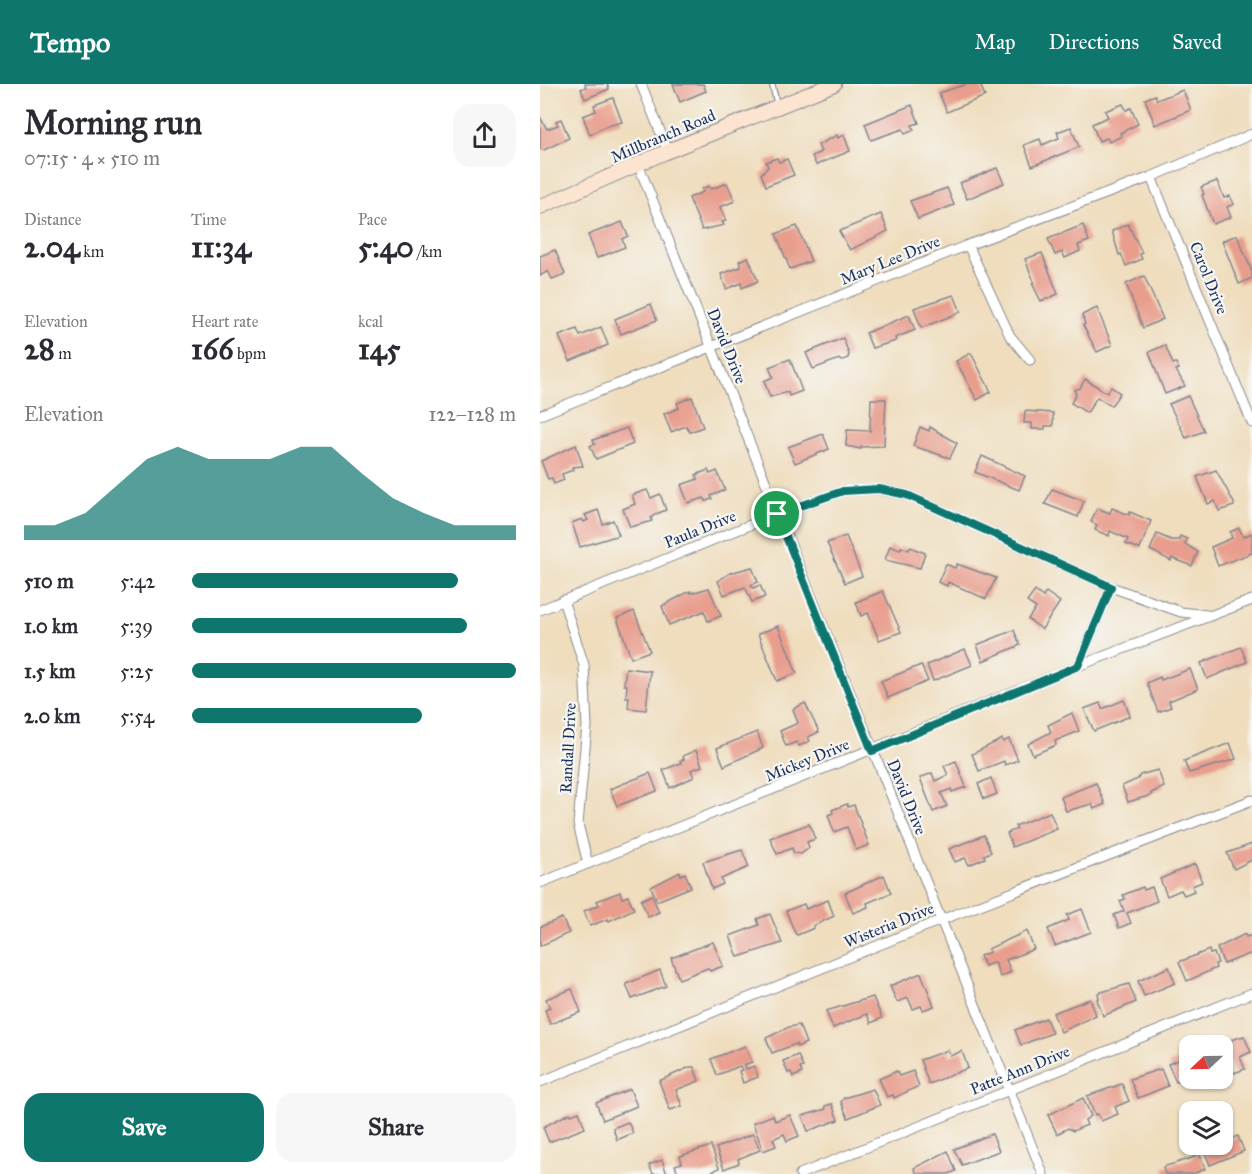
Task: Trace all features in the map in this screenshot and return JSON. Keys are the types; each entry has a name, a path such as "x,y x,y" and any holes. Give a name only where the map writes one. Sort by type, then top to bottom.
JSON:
{"main road":[{"name":"Millbranch Road","path":"540,207 668,151 834,84"}],"street":[{"path":"641,84 668,151"},
{"name":"Mary Lee Drive","path":"540,415 969,245 1151,177 1252,134"},
{"name":"David Drive","path":"638,164 1043,1174"},
{"name":"Carol Drive","path":"1151,177 1252,423"},
{"path":"969,245 1010,336 1030,360"},
{"name":"Paula Drive","path":"540,610 777,514 843,491 879,489 907,495 1111,587 1181,612 1210,616"},
{"path":"1078,666 1111,587"},
{"name":"Randall Drive","path":"563,600 584,665 587,726 578,824 588,864"},
{"name":"Mickey Drive","path":"540,883 1078,666 1252,600"},
{"name":"Wisteria Drive","path":"540,1082 941,920 1252,800"},
{"name":"Patte Ann Drive","path":"800,1174 1252,993"}],"lane":[{"path":"772,84 777,107"}],"building":[{"path":"585,84 607,84 609,89 585,99 581,89 586,87"},
{"path":"673,84 703,84 706,91 680,102"},
{"path":"967,84 980,84 985,96 947,112 939,93"},
{"path":"1183,90 1191,110 1155,125 1145,99 1155,95 1157,100"},
{"path":"613,98 622,122 604,127 590,135 583,116 596,111 594,105"},
{"path":"1123,104 1126,110 1131,108 1138,124 1120,133 1122,136 1109,142 1107,138 1099,141 1092,124 1108,117 1105,111"},
{"path":"912,105 919,123 912,125 914,130 905,134 903,129 871,140 865,124"},
{"path":"540,117 547,129 558,125 556,121 561,119 569,138 544,150 540,149"},
{"path":"1071,127 1079,147 1032,166 1024,145 1040,139 1042,145 1059,138 1057,132"},
{"path":"837,135 838,138 844,135 850,151 816,165 812,156 821,152 818,145"},
{"path":"777,158 779,162 787,159 794,175 766,186 761,174 768,167 766,162"},
{"path":"997,168 1004,183 967,199 960,183"},
{"path":"1217,181 1224,198 1230,196 1234,204 1227,207 1231,217 1213,224 1201,187"},
{"path":"727,183 735,201 720,207 726,221 722,222 724,225 702,230 689,198 703,192 702,189 709,186 711,189"},
{"path":"947,188 954,205 918,219 910,201"},
{"path":"881,214 888,231 850,250 839,231"},
{"path":"622,222 628,236 622,239 625,247 597,258 588,235"},
{"path":"1128,224 1142,253 1140,254 1142,259 1126,266 1121,254 1119,255 1112,231"},
{"path":"1083,225 1089,241 1078,245 1080,251 1065,258 1062,252 1055,255 1048,239"},
{"path":"797,226 811,261 790,269 776,234"},
{"path":"1237,235 1252,272 1252,278 1239,284 1222,241"},
{"path":"555,250 565,274 552,279 548,271 540,276 540,256"},
{"path":"1042,253 1058,294 1041,301 1032,283 1034,282 1025,259"},
{"path":"748,257 758,281 742,288 741,283 726,289 721,274 741,267 739,261"},
{"path":"1144,276 1163,319 1143,328 1126,284"},
{"path":"954,295 961,312 921,328 914,308"},
{"path":"651,304 657,320 621,334 615,319"},
{"path":"1097,308 1112,345 1097,352 1083,325 1085,324 1082,315"},
{"path":"909,315 915,330 895,338 896,341 872,348 866,333"},
{"path":"601,327 608,345 570,361 559,336 577,329 580,336"},
{"path":"843,338 849,354 848,358 813,369 806,353"},
{"path":"1165,345 1173,364 1176,363 1179,369 1176,370 1185,386 1165,394 1149,352"},
{"path":"971,353 991,392 977,400 956,361"},
{"path":"790,359 802,391 789,396 788,392 770,397 764,381 773,377 769,367"},
{"path":"1085,379 1107,393 1111,387 1120,393 1111,406 1097,397 1087,413 1071,403 1076,394 1074,390 1080,388"},
{"path":"1188,396 1204,431 1186,438 1169,404"},
{"path":"692,397 703,427 690,432 686,426 671,432 664,414 679,408 677,403"},
{"path":"871,399 886,399 884,446 861,447 861,449 846,446 847,430 870,431"},
{"path":"1025,411 1053,413 1053,426 1045,426 1045,429 1032,429 1032,423 1024,423"},
{"path":"920,427 929,431 930,427 957,443 950,458 913,446"},
{"path":"627,428 633,444 596,459 590,446 595,444 593,440"},
{"path":"823,434 829,449 795,463 788,447"},
{"path":"576,445 583,466 572,467 573,470 562,474 564,480 554,484 552,478 548,479 541,461"},
{"path":"982,456 1025,476 1019,490 975,472"},
{"path":"708,470 710,474 717,471 725,490 711,496 712,499 706,501 704,498 688,503 681,485 698,479 696,475"},
{"path":"1216,470 1234,503 1234,506 1219,511 1215,501 1208,504 1197,477"},
{"path":"1052,489 1084,501 1078,517 1045,504"},
{"path":"647,490 651,498 660,494 666,510 656,514 651,518 652,521 630,527 623,509 635,504 632,495"},
{"path":"1097,508 1110,513 1112,508 1129,515 1130,512 1151,521 1140,549 1126,544 1128,539 1110,531 1109,536 1095,530 1097,525 1091,522"},
{"path":"598,510 603,524 613,520 619,535 580,547 572,523 582,519 584,522 588,520 585,515"},
{"path":"1239,528 1243,537 1252,533 1252,553 1218,566 1211,547 1232,538 1230,532"},
{"path":"1157,534 1171,540 1179,540 1180,536 1187,539 1185,544 1198,552 1192,566 1172,558 1171,561 1150,550"},
{"path":"846,536 862,576 845,583 827,543"},
{"path":"890,546 900,550 901,547 909,550 910,547 925,553 920,568 885,560"},
{"path":"946,564 955,568 957,564 996,578 986,599 948,582 947,586 938,582"},
{"path":"752,567 758,582 751,585 753,588 760,585 765,597 752,602 745,587 724,595 718,581 730,573"},
{"path":"709,588 721,616 708,621 704,611 669,625 662,606 690,591 691,593"},
{"path":"883,591 901,632 879,640 868,613 861,616 856,602"},
{"path":"1035,591 1043,597 1046,592 1060,602 1042,629 1028,619 1036,608 1027,602"},
{"path":"634,611 650,651 631,658 617,618"},
{"path":"778,626 797,673 777,681 758,634"},
{"path":"1014,630 1020,645 983,661 977,645"},
{"path":"1241,647 1247,662 1207,679 1201,663"},
{"path":"965,649 972,665 933,681 927,665"},
{"path":"921,665 928,681 888,698 881,681"},
{"path":"626,668 650,671 646,710 628,708 627,685 624,685"},
{"path":"1190,669 1198,689 1169,701 1171,707 1158,712 1147,683"},
{"path":"1124,700 1130,716 1094,731 1084,709 1100,703 1102,709"},
{"path":"805,703 819,732 808,737 810,741 799,746 797,742 786,746 780,731 798,723 793,709"},
{"path":"1072,713 1079,731 1055,741 1056,745 1033,755 1028,744 1051,732 1048,725"},
{"path":"757,732 763,748 724,766 717,748"},
{"path":"1002,739 1003,742 1009,739 1018,760 1005,765 1004,761 979,771 972,754"},
{"path":"1230,743 1236,759 1189,773 1184,761"},
{"path":"696,750 702,766 691,770 694,777 670,788 663,770 681,763 683,756"},
{"path":"956,761 966,787 941,793 947,806 933,812 920,778 932,773 935,781 948,775 944,766"},
{"path":"1158,770 1164,787 1151,793 1152,795 1128,802 1122,786 1138,779 1140,775"},
{"path":"650,773 657,791 617,806 610,789"},
{"path":"991,778 997,794 984,799 978,784"},
{"path":"1096,783 1105,804 1094,809 1092,804 1066,811 1061,797"},
{"path":"847,804 848,807 854,805 869,845 856,850 847,827 834,832 828,815 833,813 832,810"},
{"path":"1050,812 1057,829 1012,847 1007,833 1017,829 1015,826"},
{"path":"809,824 815,839 807,842 809,848 801,854 794,853 792,848 777,854 770,838"},
{"path":"984,835 991,852 984,855 985,858 969,865 965,858 955,862 949,849"},
{"path":"1252,844 1252,860 1234,869 1227,853"},
{"path":"742,850 749,867 721,879 723,884 712,889 703,862"},
{"path":"1195,864 1202,882 1192,886 1194,891 1184,895 1181,890 1167,896 1160,879"},
{"path":"680,872 681,875 685,873 691,887 657,901 651,887"},
{"path":"884,875 891,893 867,903 868,907 853,913 845,893"},
{"path":"1143,887 1144,890 1152,887 1157,901 1127,913 1131,923 1119,928 1114,915 1124,911 1120,901 1125,899 1123,895"},
{"path":"620,892 622,898 628,896 634,909 609,921 608,919 590,926 584,911 599,905 597,901"},
{"path":"652,895 659,912 648,917 641,900"},
{"path":"828,900 834,916 797,935 786,911 804,904 806,909"},
{"path":"1082,909 1091,932 1055,946 1048,929 1069,920 1067,915"},
{"path":"770,914 782,943 738,957 730,936 759,925 757,919"},
{"path":"562,918 569,933 540,946 540,927"},
{"path":"1027,931 1034,949 1006,960 1011,972 1000,977 995,962 985,966 980,956 990,952 988,949"},
{"path":"1245,934 1246,937 1252,935 1252,953 1224,964 1217,948"},
{"path":"713,942 723,966 710,971 708,968 679,979 671,958"},
{"path":"1209,950 1210,954 1214,953 1218,963 1215,964 1216,968 1187,981 1179,962"},
{"path":"1169,967 1175,983 1144,996 1138,981"},
{"path":"660,970 666,986 632,999 626,984"},
{"path":"921,973 934,1006 923,1010 921,1006 913,1009 908,998 897,1002 890,986"},
{"path":"1129,984 1136,1002 1103,1016 1097,999 1099,998 1098,993"},
{"path":"572,989 581,1012 550,1024 545,1010 550,1008 546,999"},
{"path":"873,997 882,1018 871,1023 867,1014 833,1028 826,1011"},
{"path":"1090,999 1096,1015 1061,1032 1053,1013"},
{"path":"1046,1018 1052,1033 1021,1045 1015,1030"},
{"path":"799,1025 806,1043 797,1047 796,1044 772,1053 766,1038 789,1027"},
{"path":"1244,1036 1251,1052 1240,1057 1245,1069 1234,1073 1233,1071 1233,1039"},
{"path":"745,1046 752,1062 744,1065 746,1069 754,1066 758,1077 743,1083 739,1071 742,1070 740,1066 717,1075 711,1059"},
{"path":"948,1050 950,1056 962,1051 968,1068 929,1084 920,1060"},
{"path":"798,1055 803,1067 800,1068 802,1073 793,1077 791,1072 788,1073 783,1061"},
{"path":"1179,1060 1179,1081 1176,1082 1168,1064"},
{"path":"694,1067 699,1081 676,1090 682,1106 670,1110 659,1081"},
{"path":"1161,1069 1168,1086 1138,1098 1130,1079"},
{"path":"897,1071 899,1076 913,1071 919,1086 894,1098 893,1095 887,1097 879,1079"},
{"path":"1122,1084 1129,1101 1115,1107 1118,1114 1101,1121 1098,1114 1095,1115 1087,1096"},
{"path":"630,1089 637,1106 603,1120 596,1103"},
{"path":"873,1089 880,1105 848,1118 841,1102 844,1098"},
{"path":"1083,1098 1091,1116 1085,1120 1087,1125 1073,1131 1068,1128 1057,1134 1048,1115"},
{"path":"832,1104 838,1120 808,1131 802,1116 826,1109 825,1106"},
{"path":"579,1112 585,1128 549,1142 543,1127 570,1113 571,1115"},
{"path":"773,1115 775,1121 790,1115 799,1136 787,1141 784,1134 773,1139 776,1146 763,1151 753,1123"},
{"path":"628,1122 633,1133 617,1140 613,1128"},
{"path":"753,1134 760,1150 738,1159 739,1163 724,1169 716,1148"},
{"path":"992,1134 999,1151 962,1165 954,1149"},
{"path":"1238,1136 1244,1151 1210,1165 1206,1155 1233,1155 1233,1138"},
{"path":"711,1146 719,1168 709,1174 678,1174 675,1165 682,1163 680,1156"},
{"path":"948,1151 956,1171 949,1174 917,1174 914,1168"},
{"path":"1200,1155 1205,1169 1193,1174 1165,1174 1163,1167"},
{"path":"662,1160 667,1174 653,1174 649,1165"}],"route":[{"path":"879,489 907,495 1111,587 1078,666 872,751 777,514 843,491 879,489"}]}
